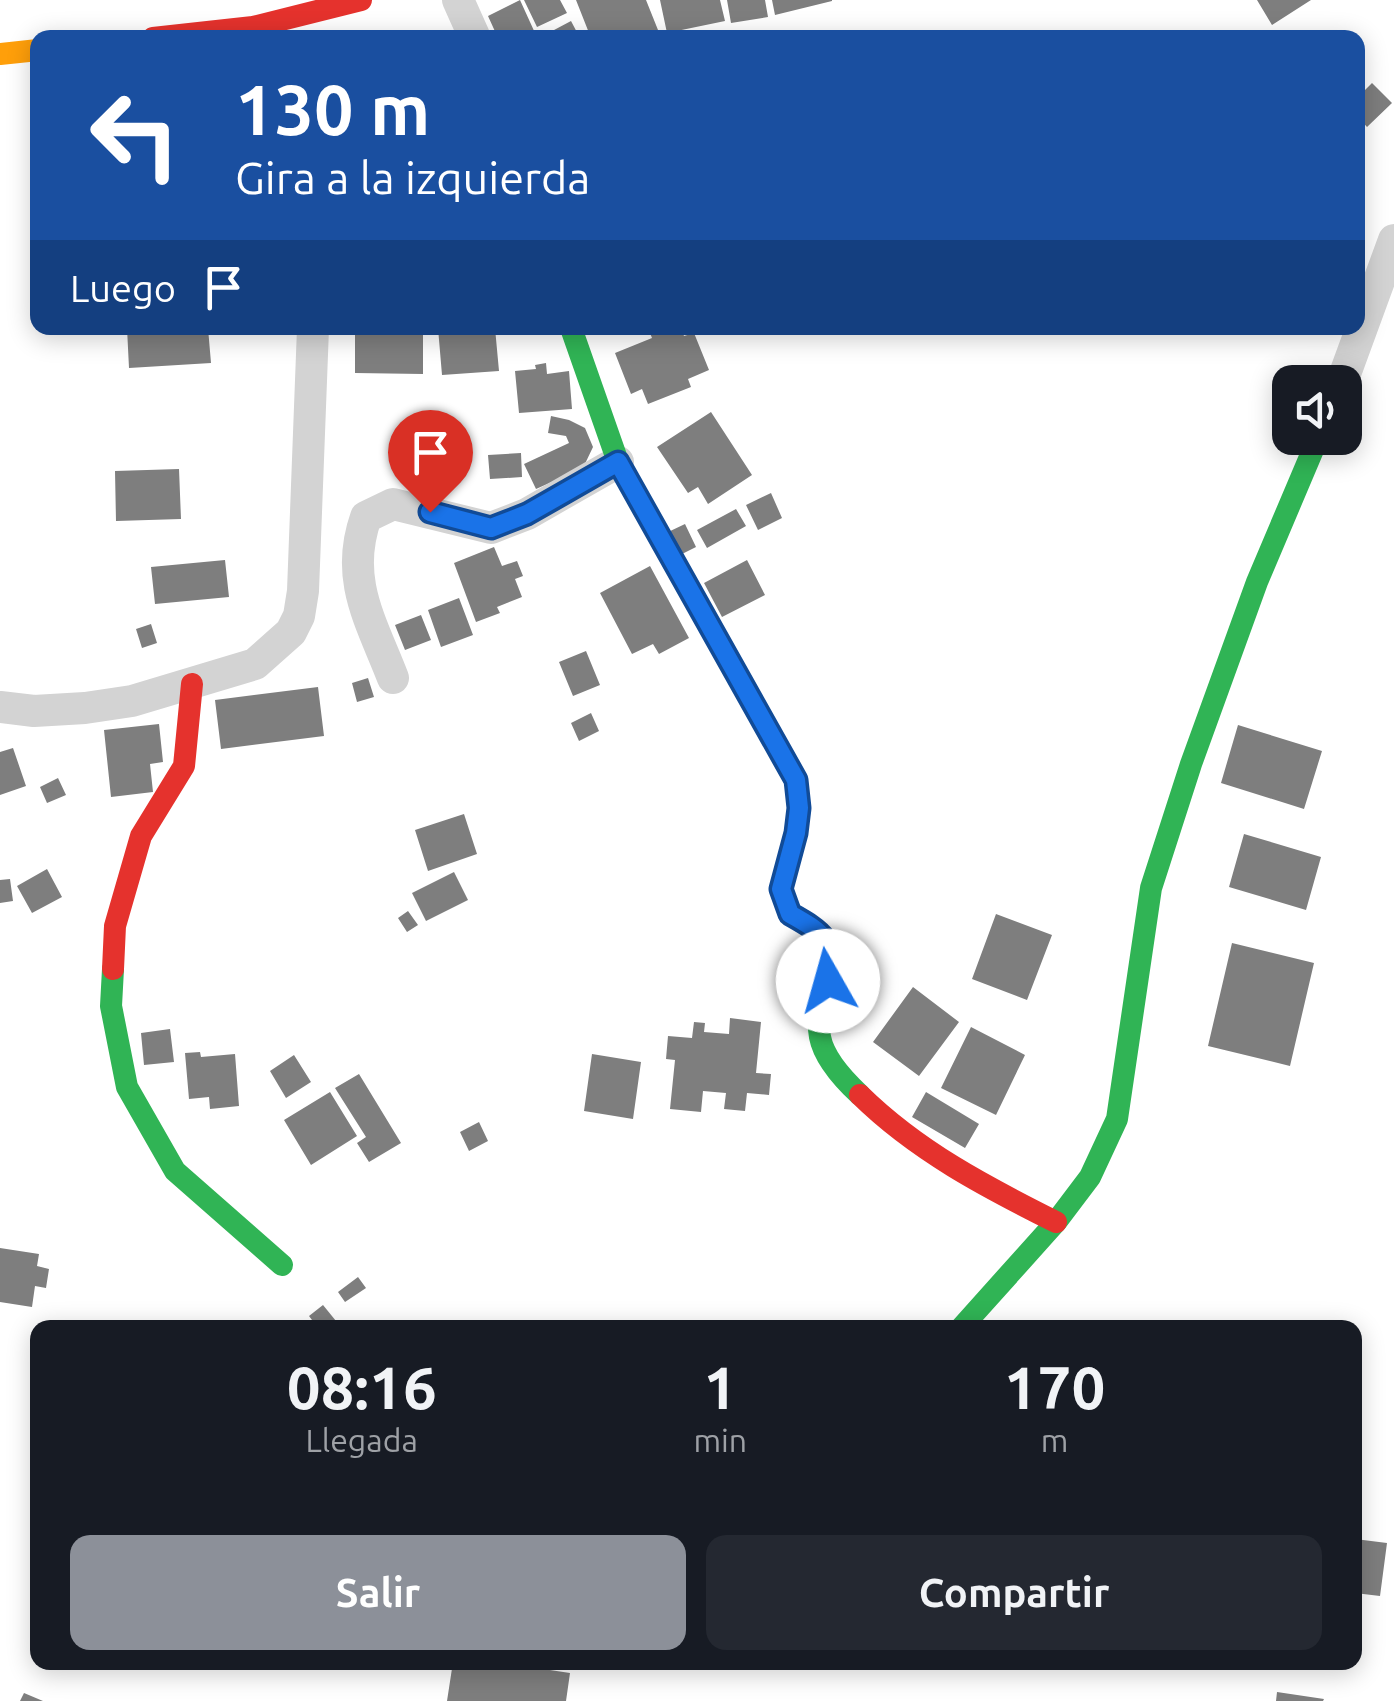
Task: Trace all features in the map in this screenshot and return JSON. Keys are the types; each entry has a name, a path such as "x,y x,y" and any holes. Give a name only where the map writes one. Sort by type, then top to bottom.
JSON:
{"street":[{"path":"225,30 323,24 361,0"},
{"path":"458,0 472,30"},
{"path":"0,54 30,51"},
{"path":"1365,319 1394,240"},
{"path":"0,707 34,711 132,701 255,664 291,632 299,616 303,591 313,335"},
{"path":"573,335 618,462 796,780 796,833 781,889 790,914 820,931 833,958 822,1004 820,1038 834,1065 881,1115 965,1176 1056,1222"},
{"path":"1348,365 1359,335"},
{"path":"968,1320 1056,1222 1090,1177 1117,1118 1151,888 1257,582 1311,455"},
{"path":"393,678 365,606 355,567 357,543 366,517 393,504 491,528 527,514 618,462"},
{"path":"192,684 184,766 142,836 115,926 111,1006 126,1087 175,1170 282,1265"}],"building":[{"path":"520,0 534,30 494,30 488,16"},
{"path":"524,0 560,0 567,13 537,27"},
{"path":"576,0 646,0 658,30 588,30"},
{"path":"660,0 720,0 725,21 666,30"},
{"path":"727,0 765,0 768,17 731,23"},
{"path":"772,0 832,0 832,1 775,15"},
{"path":"1257,0 1311,0 1272,25"},
{"path":"571,21 576,30 554,30"},
{"path":"1372,83 1392,103 1367,127 1365,125 1365,90"},
{"path":"127,335 209,335 211,363 129,368"},
{"path":"355,335 423,335 423,374 355,373"},
{"path":"439,335 496,335 499,371 442,375"},
{"path":"651,335 695,335 709,370 688,379 691,387 648,404 642,389 631,394 615,353 652,338"},
{"path":"546,363 547,374 569,371 572,409 519,413 515,371 536,369 535,365"},
{"path":"711,412 752,475 708,504 698,487 688,493 657,447"},
{"path":"551,416 585,428 593,447 583,468 536,489 524,464 569,443 566,436 548,433"},
{"path":"521,453 522,477 490,479 488,455"},
{"path":"179,469 181,519 116,521 115,471"},
{"path":"771,493 782,518 758,530 746,505"},
{"path":"736,509 746,526 707,548 697,530"},
{"path":"685,524 696,547 678,556 666,533"},
{"path":"494,547 502,566 517,561 523,576 515,579 522,597 497,607 500,613 476,622 454,563"},
{"path":"225,560 229,597 155,604 151,567"},
{"path":"747,560 765,595 722,617 704,583"},
{"path":"650,566 689,638 659,654 653,644 632,654 600,593"},
{"path":"459,598 473,635 441,647 428,610"},
{"path":"421,615 431,640 405,650 395,625"},
{"path":"151,624 157,643 142,648 136,629"},
{"path":"586,651 600,685 573,696 559,662"},
{"path":"368,678 374,697 357,702 352,683"},
{"path":"318,687 324,736 221,749 215,700"},
{"path":"591,713 599,731 579,741 571,723"},
{"path":"159,724 163,762 150,764 153,792 111,797 104,730"},
{"path":"1238,725 1322,751 1304,809 1221,783"},
{"path":"13,748 26,786 0,795 0,752"},
{"path":"58,778 66,795 47,803 40,787"},
{"path":"464,814 477,854 428,871 415,830"},
{"path":"1244,834 1321,857 1306,910 1229,887"},
{"path":"47,869 62,897 32,913 17,886"},
{"path":"454,872 468,900 426,921 412,893"},
{"path":"10,879 13,901 0,903 0,880"},
{"path":"408,911 418,925 407,932 398,918"},
{"path":"996,914 1052,935 1027,1000 972,979"},
{"path":"1232,943 1314,963 1290,1066 1208,1046"},
{"path":"913,987 959,1022 919,1076 873,1042"},
{"path":"730,1018 761,1022 756,1073 771,1074 769,1095 747,1093 745,1111 724,1109 726,1093 703,1091 701,1112 670,1109 675,1060 666,1059 668,1036 692,1038 694,1022 705,1023 704,1032 729,1034"},
{"path":"971,1027 1025,1055 996,1115 941,1088"},
{"path":"170,1029 174,1062 144,1065 141,1033"},
{"path":"200,1052 201,1057 235,1054 239,1106 210,1109 209,1097 189,1099 185,1053"},
{"path":"592,1054 641,1062 633,1119 584,1111"},
{"path":"294,1055 311,1082 286,1098 270,1071"},
{"path":"359,1074 401,1143 369,1162 357,1143 366,1137 335,1088"},
{"path":"330,1092 357,1136 311,1165 284,1120"},
{"path":"926,1092 979,1124 965,1148 912,1117"},
{"path":"479,1122 488,1141 469,1151 460,1132"},
{"path":"0,1248 39,1254 37,1266 49,1269 46,1288 35,1286 32,1307 0,1302"},
{"path":"358,1277 366,1288 345,1302 338,1292"},
{"path":"323,1305 335,1320 312,1320 309,1316"},
{"path":"1362,1540 1387,1543 1380,1596 1362,1594"},
{"path":"452,1670 570,1673 566,1701 447,1701"},
{"path":"1277,1692 1324,1699 1276,1701"},
{"path":"24,1693 43,1701 20,1701"}],"traffic: fast":[{"path":"573,335 618,462 796,780 796,833 781,889 790,914 813,928 830,955 819,1017 820,1037 830,1061 860,1095"},
{"path":"968,1320 1056,1222 1090,1177 1117,1119 1151,888 1257,582 1311,455"},
{"path":"113,969 111,1006 127,1087 175,1171 282,1265"}],"traffic: slow":[{"path":"0,54 30,51"}],"traffic: jam":[{"path":"226,30 361,0"},
{"path":"113,969 115,926 141,836 184,766 192,684"},
{"path":"860,1095 929,1151 1056,1222"}],"route":[{"path":"430,512 491,528 527,514 618,462 796,780 796,833 781,889 790,914 820,931 833,958 828,981"}]}
